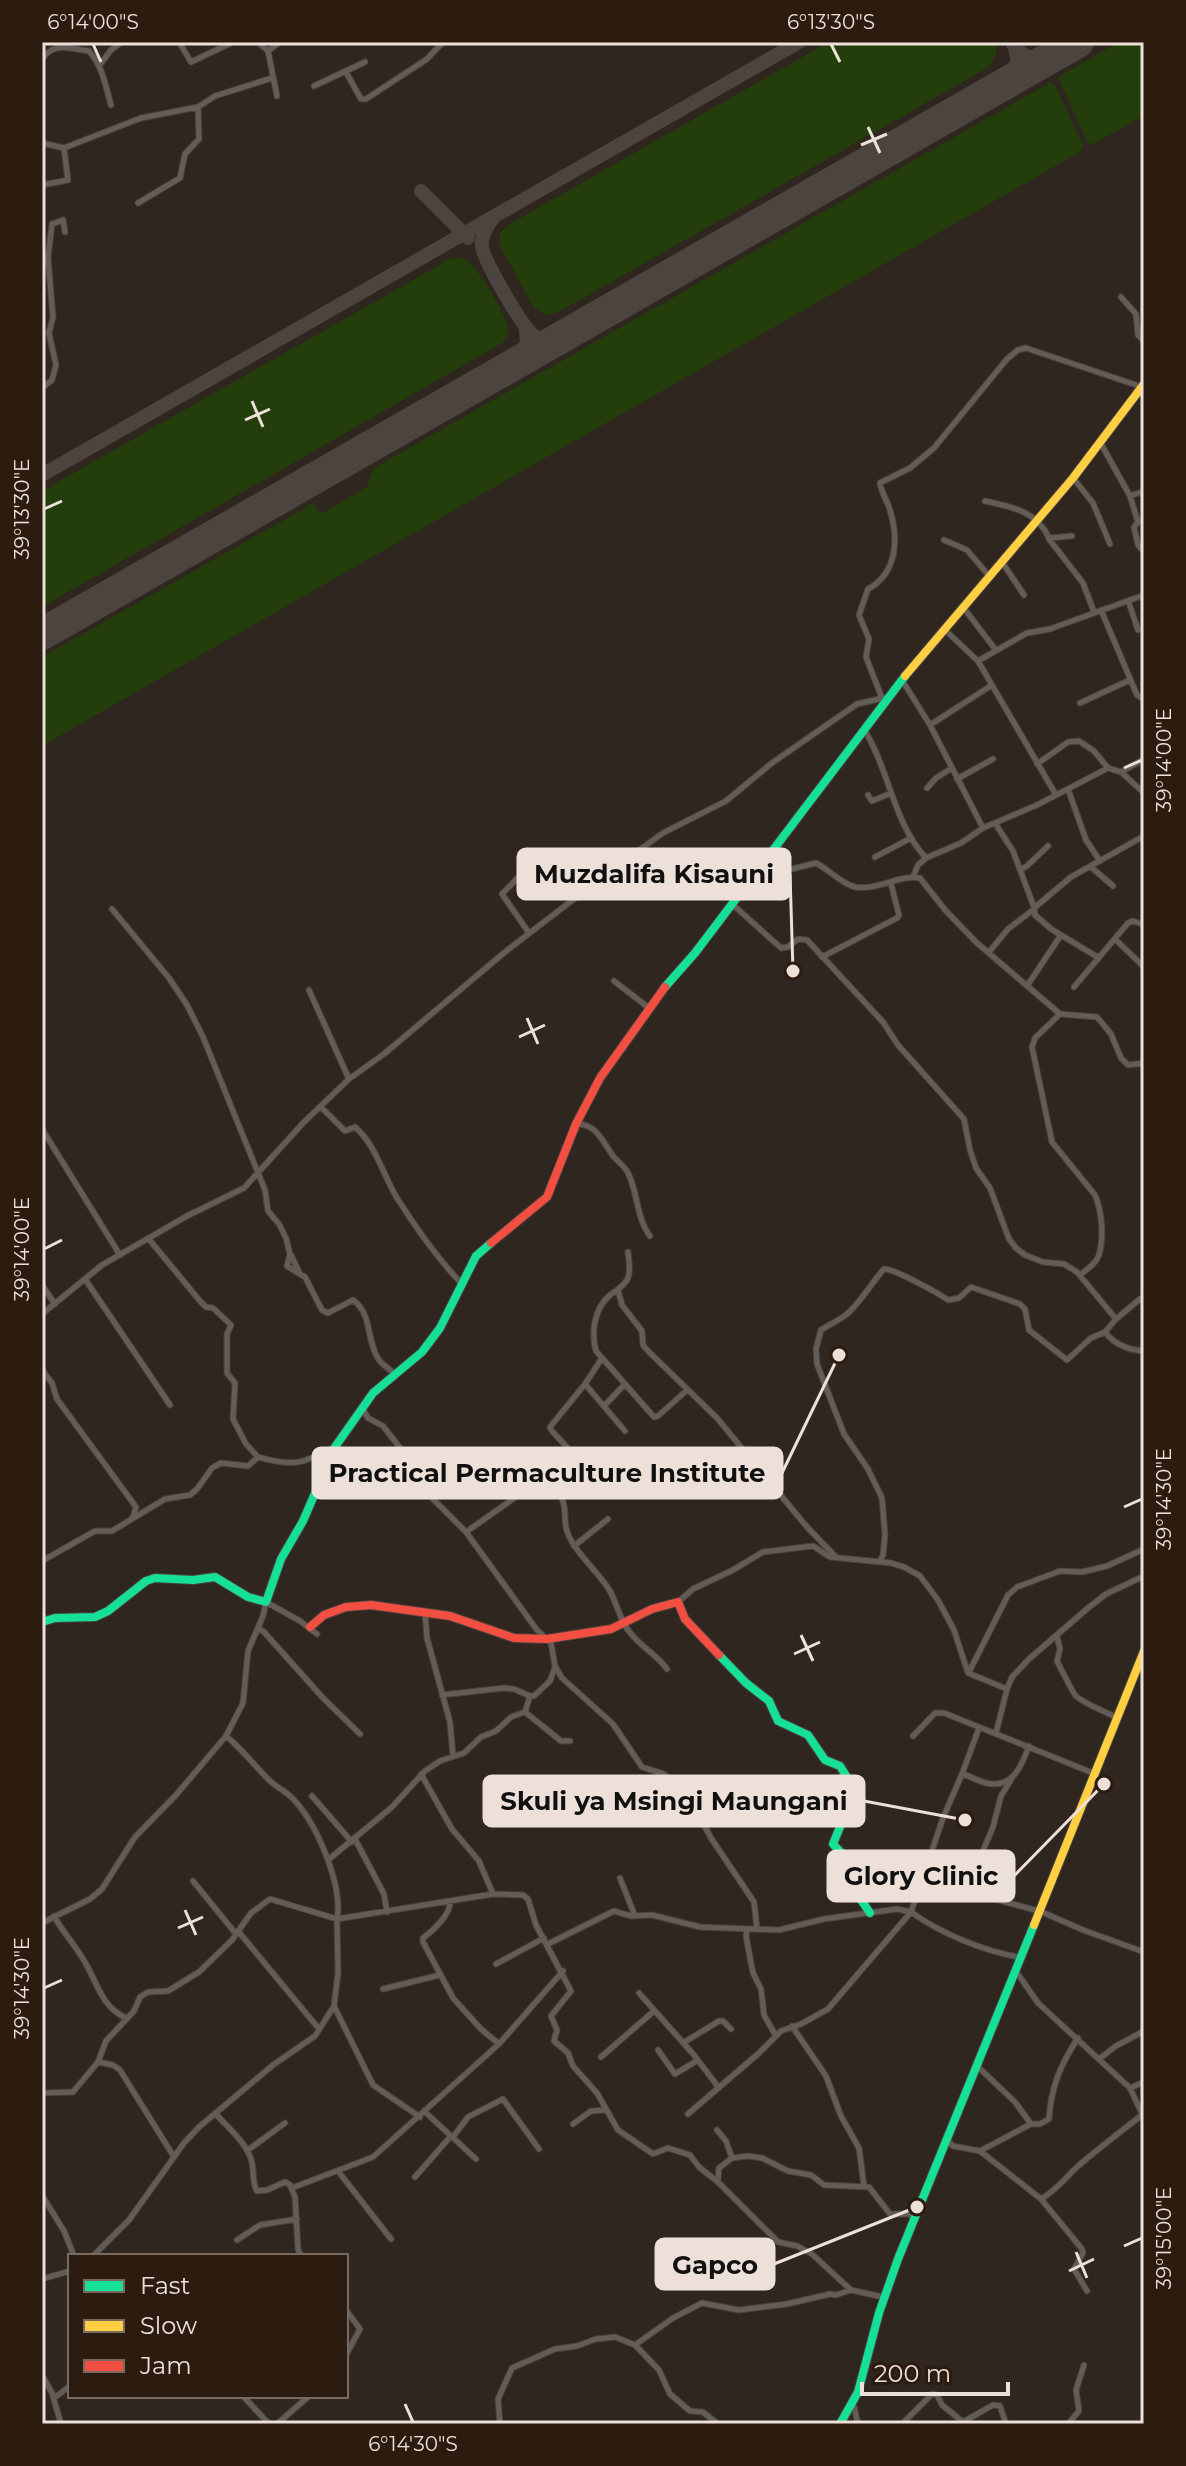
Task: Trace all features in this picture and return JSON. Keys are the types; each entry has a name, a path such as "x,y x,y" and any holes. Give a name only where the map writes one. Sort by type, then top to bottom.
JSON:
{"street":[{"path":"48,42 52,50"},
{"path":"107,42 111,50"},
{"path":"98,67 122,42"},
{"path":"179,42 191,62 233,42"},
{"path":"258,42 268,51 277,96"},
{"path":"268,51 280,42"},
{"path":"346,72 361,99 366,99 427,59 443,42"},
{"path":"42,59 52,50 71,47 89,51 111,105"},
{"path":"314,86 365,62"},
{"path":"42,143 64,148 141,118 198,107 215,96 272,78"},
{"path":"138,203 180,178 185,154 199,139 198,107"},
{"path":"42,185 68,180 64,148"},
{"path":"42,388 52,380 56,365 49,333 53,317 48,258 52,224 63,220 65,232"},
{"path":"1121,297 1136,314 1138,335 1144,341"},
{"path":"42,1923 90,1899 102,1889 135,1837 226,1736 243,1703 248,1651 281,1559 303,1521 335,1447 373,1393 422,1352 440,1328 476,1256 547,1197 576,1124 600,1078 671,979 695,953 865,731 885,697 1073,478 1143,386 1026,348 1018,350 1007,359 934,448 910,468 880,483 890,510 895,546 888,572 883,581 868,589 859,615 869,639 866,657 885,697"},
{"path":"1100,442 1130,496 1138,522 1134,527 1135,536 1144,552"},
{"path":"1073,478 1093,503 1110,544"},
{"path":"1130,496 1144,491"},
{"path":"985,501 1021,510 1037,519 1083,583 1137,695 1144,699"},
{"path":"1049,538 1072,536"},
{"path":"944,540 967,550 990,577"},
{"path":"1002,562 1024,595"},
{"path":"978,661 1027,633 1050,629 1097,611 1129,603 1144,595"},
{"path":"1129,603 1138,630"},
{"path":"963,607 995,649"},
{"path":"944,629 978,661 1056,795"},
{"path":"902,680 930,725 983,828"},
{"path":"1080,703 1130,680"},
{"path":"930,725 992,685"},
{"path":"42,1314 120,1255 244,1188 349,1079 617,866 663,833 726,801 772,763 857,704 885,697"},
{"path":"865,731 879,753 894,806 926,858"},
{"path":"1037,764 1074,740 1094,751 1108,768 1121,772 1144,793"},
{"path":"957,779 993,759"},
{"path":"1121,772 1144,759"},
{"path":"927,788 952,768"},
{"path":"913,877 918,865 926,858 1108,768"},
{"path":"1068,789 1086,840 1100,861"},
{"path":"868,795 872,801 891,793"},
{"path":"995,822 1013,851 1034,909 1042,922 1099,958"},
{"path":"989,952 1008,929 1071,877 1144,836"},
{"path":"875,857 911,838"},
{"path":"1020,870 1048,846"},
{"path":"529,933 502,894 538,857"},
{"path":"755,874 816,863 855,887 891,884 913,877 926,883 946,911 1060,1014 1097,1017 1111,1034 1121,1058 1128,1065 1144,1063"},
{"path":"617,866 673,880 706,880 727,889 734,901 781,948 804,938 883,1022 915,1066 964,1119 976,1168 990,1188 1009,1239 1025,1255 1043,1262 1064,1264 1080,1275 1116,1319"},
{"path":"1091,867 1113,886"},
{"path":"822,957 897,918 899,915 891,884"},
{"path":"112,909 169,978 203,1037 265,1190 268,1211 279,1224 290,1254 287,1266 305,1277 322,1310 328,1313 353,1300 359,1305 368,1323 377,1358 394,1373"},
{"path":"1074,987 1130,921 1144,925"},
{"path":"1027,986 1061,935"},
{"path":"1116,940 1144,967"},
{"path":"614,981 650,1009"},
{"path":"309,990 349,1079"},
{"path":"1060,1014 1035,1038 1032,1047 1052,1142 1095,1195 1099,1205 1101,1231 1098,1257 1080,1275"},
{"path":"321,1107 345,1131 355,1127 372,1147 396,1197 443,1264 462,1284"},
{"path":"576,1124 588,1126 601,1136 613,1156 628,1171 644,1228 650,1236"},
{"path":"42,1129 120,1255"},
{"path":"148,1238 200,1301 206,1307 213,1308 231,1325 227,1334 227,1373 235,1383 233,1419 236,1428 258,1457 283,1464 313,1459 335,1447"},
{"path":"628,1252 629,1275 618,1290 605,1299 594,1327 592,1338 596,1351 654,1417 687,1390"},
{"path":"880,1561 885,1535 882,1498 868,1469 844,1434 817,1364 816,1349 821,1330 836,1324 846,1315 887,1267 948,1300 959,1298 971,1287 1020,1304 1025,1309 1029,1330 1067,1360 1091,1338 1105,1332 1140,1299"},
{"path":"85,1279 170,1405"},
{"path":"42,1285 55,1304"},
{"path":"618,1290 627,1313 642,1331 643,1345 717,1418 836,1558"},
{"path":"1105,1332 1119,1345 1144,1351"},
{"path":"588,1470 550,1427 602,1358"},
{"path":"42,1370 52,1383 57,1399 136,1507 133,1517"},
{"path":"585,1384 625,1431"},
{"path":"605,1405 625,1384"},
{"path":"363,1409 368,1418 383,1426 404,1453 416,1482 466,1532 547,1639 562,1678 613,1724 642,1767 664,1774 692,1802 711,1838 754,1902 757,1929"},
{"path":"42,1561 95,1531 112,1531 165,1499 190,1495 212,1468 221,1463 248,1466 258,1457"},
{"path":"558,1491 565,1504 563,1522 574,1546 589,1560 611,1594 623,1623 642,1647 657,1657 667,1669"},
{"path":"466,1532 523,1492"},
{"path":"574,1546 608,1519"},
{"path":"310,1627 324,1615 346,1607 371,1605 463,1619 514,1638 589,1635 611,1629 652,1609 678,1602 693,1589 763,1552 813,1546 836,1558 880,1561 904,1567 920,1576 938,1600 954,1630 968,1673 1007,1689"},
{"path":"968,1673 1008,1595 1017,1587 1060,1571 1082,1572 1107,1566 1144,1549"},
{"path":"42,1551 51,1557"},
{"path":"996,1733 1012,1677 1106,1594 1144,1576"},
{"path":"42,1622 55,1618 95,1617 155,1578 193,1580 215,1577 248,1597 266,1602 317,1634"},
{"path":"678,1602 685,1619 746,1683 769,1701 778,1721 808,1735 825,1760 837,1763 853,1784 855,1790 833,1844 863,1876 855,1891 870,1913"},
{"path":"424,1611 427,1638 450,1722 453,1756"},
{"path":"258,1628 360,1734"},
{"path":"1057,1636 1060,1649 1057,1661 1077,1696 1117,1718"},
{"path":"840,2424 854,2406 869,2365 883,2297 913,2217 1144,1651"},
{"path":"442,1695 504,1688 534,1696 550,1681 555,1666"},
{"path":"525,1712 530,1696"},
{"path":"328,1860 392,1807 421,1774 440,1761 464,1753 474,1742 496,1731 511,1717 525,1712"},
{"path":"525,1712 561,1741 570,1741"},
{"path":"913,1736 935,1713 944,1713 1093,1773"},
{"path":"688,2114 781,2031 828,2009 895,1934 911,1912 943,1818 979,1728"},
{"path":"97,2254 129,2220 199,2127 273,2065 315,2036 334,2006 339,1906 328,1860 311,1825 289,1795 270,1781 226,1736"},
{"path":"967,1889 993,1827 1001,1796 1018,1774 1029,1746"},
{"path":"421,1774 452,1829 479,1861 493,1894"},
{"path":"962,1774 987,1784 1012,1780"},
{"path":"312,1796 354,1840 379,1884 387,1912"},
{"path":"926,1870 967,1889 1038,1911 1144,1952"},
{"path":"620,1878 635,1916"},
{"path":"193,1881 319,2029"},
{"path":"42,2093 73,2092 98,2062 106,2041 143,1993 168,1991 199,1972 251,1913 270,1899 337,1919 493,1894 523,1895 528,1899 534,1920 571,1991 551,2016 557,2030 554,2041 568,2053 573,2066 597,2093 618,2130 653,2154 668,2148 690,2155 778,2242 797,2246 812,2254 851,2290"},
{"path":"450,1901 451,1908 423,1940 457,2002 499,2044"},
{"path":"496,1964 614,1911 635,1916 652,1915 700,1927 793,1929 809,1921 897,1909 911,1912 967,1941 1018,1957"},
{"path":"54,1916 88,1966 101,1996 113,2011 126,2018"},
{"path":"747,1929 753,1973 761,1989 764,2015 776,2036"},
{"path":"1014,1970 1038,2003 1130,2088 1143,2117 1083,2161 1064,2183 1041,2199"},
{"path":"292,2188 373,2157 499,2044 563,1971"},
{"path":"383,1989 440,1975"},
{"path":"639,1993 719,2088"},
{"path":"334,2006 373,2085 420,2117"},
{"path":"601,2057 654,2011"},
{"path":"683,2043 719,2021 731,2029"},
{"path":"792,2026 826,2076 841,2116 859,2148 864,2186"},
{"path":"1099,2059 1144,2031"},
{"path":"980,2151 1031,2124 1040,2124 1049,2119 1049,2096 1061,2066 1078,2038"},
{"path":"658,2050 677,2074 698,2060"},
{"path":"98,2062 120,2070 174,2157"},
{"path":"976,2065 1015,2102 1031,2124"},
{"path":"1130,2088 1144,2082"},
{"path":"415,2177 468,2117 503,2099 539,2149"},
{"path":"573,2124 591,2111 605,2110"},
{"path":"424,2111 476,2159"},
{"path":"215,2113 248,2150 257,2191 285,2182 292,2188 300,2254"},
{"path":"248,2150 285,2123"},
{"path":"717,2130 726,2141 732,2158"},
{"path":"947,2140 953,2146 980,2151 1041,2199 1082,2249 1083,2253 1074,2269 1087,2291"},
{"path":"718,2182 719,2168 732,2158 762,2158 788,2171 811,2175 824,2185 869,2187 890,2214 909,2214 913,2217"},
{"path":"338,2171 391,2239"},
{"path":"42,2195 64,2231 73,2254"},
{"path":"237,2240 260,2225 297,2219"},
{"path":"42,2279 68,2272"},
{"path":"635,2345 673,2318 702,2303 739,2310 787,2304 851,2290 883,2297"},
{"path":"348,2313 360,2329 348,2351"},
{"path":"500,2424 498,2399 512,2368 555,2349 615,2337 635,2345 659,2370 670,2394 690,2411 703,2412 718,2424"},
{"path":"1068,2424 1079,2411 1076,2390 1084,2365"},
{"path":"42,2375 54,2398 61,2424"},
{"path":"54,2398 68,2388"},
{"path":"904,2424 932,2394 937,2395 942,2405 963,2422 993,2405 1000,2406 1006,2424"},
{"path":"245,2398 269,2424"},
{"path":"277,2424 307,2398"},
{"path":"854,2406 858,2424"}],"green space":[{"path":"829,42 995,42 996,49 989,67 557,313 547,315 534,308 499,244 500,233 508,225"},
{"path":"1119,42 1144,42 1144,116 1091,145 1058,77"},
{"path":"1051,82 1083,146 1080,152 42,746 42,657 314,503 319,512 325,512 367,487 374,468"},
{"path":"462,257 483,279 502,312 509,330 504,342 42,607 42,491 450,259"}],"taxiway":[{"path":"42,475 799,42"},
{"path":"1006,83 1016,63 1012,42"},
{"path":"1016,49 1033,58 1053,56"},
{"path":"421,191 468,238"},
{"path":"493,218 483,235 482,247 514,309 536,337 551,339 566,334"},
{"path":"517,362 527,345 526,329"}],"runway":[{"path":"42,634 1078,42"}],"traffic: fast":[{"path":"665,987 695,953 905,676"},
{"path":"42,1622 55,1618 95,1617 155,1578 193,1580 215,1577 248,1597 266,1602 281,1559 303,1521 335,1447 373,1393 422,1352 440,1328 476,1256 491,1243"},
{"path":"719,1655 769,1701 778,1721 808,1735 825,1760 840,1766 855,1790 833,1844 863,1876 855,1891 870,1913"},
{"path":"840,2424 858,2392 879,2313 898,2259 1034,1925"}],"traffic: slow":[{"path":"905,676 1073,478 1144,384"},
{"path":"1034,1925 1144,1651"}],"traffic: jam":[{"path":"491,1243 547,1197 576,1124 600,1078 665,987"},
{"path":"310,1627 324,1615 346,1607 371,1605 450,1616 514,1638 547,1639 611,1629 652,1609 678,1602 685,1619 719,1655"}],"place":[{"name":"Muzdalifa Kisauni","path":"793,971"},
{"name":"Practical Permaculture Institute","path":"839,1355"},
{"name":"Glory Clinic","path":"1104,1784"},
{"name":"Skuli ya Msingi Maungani","path":"965,1820"},
{"name":"Gapco","path":"917,2207"}]}
